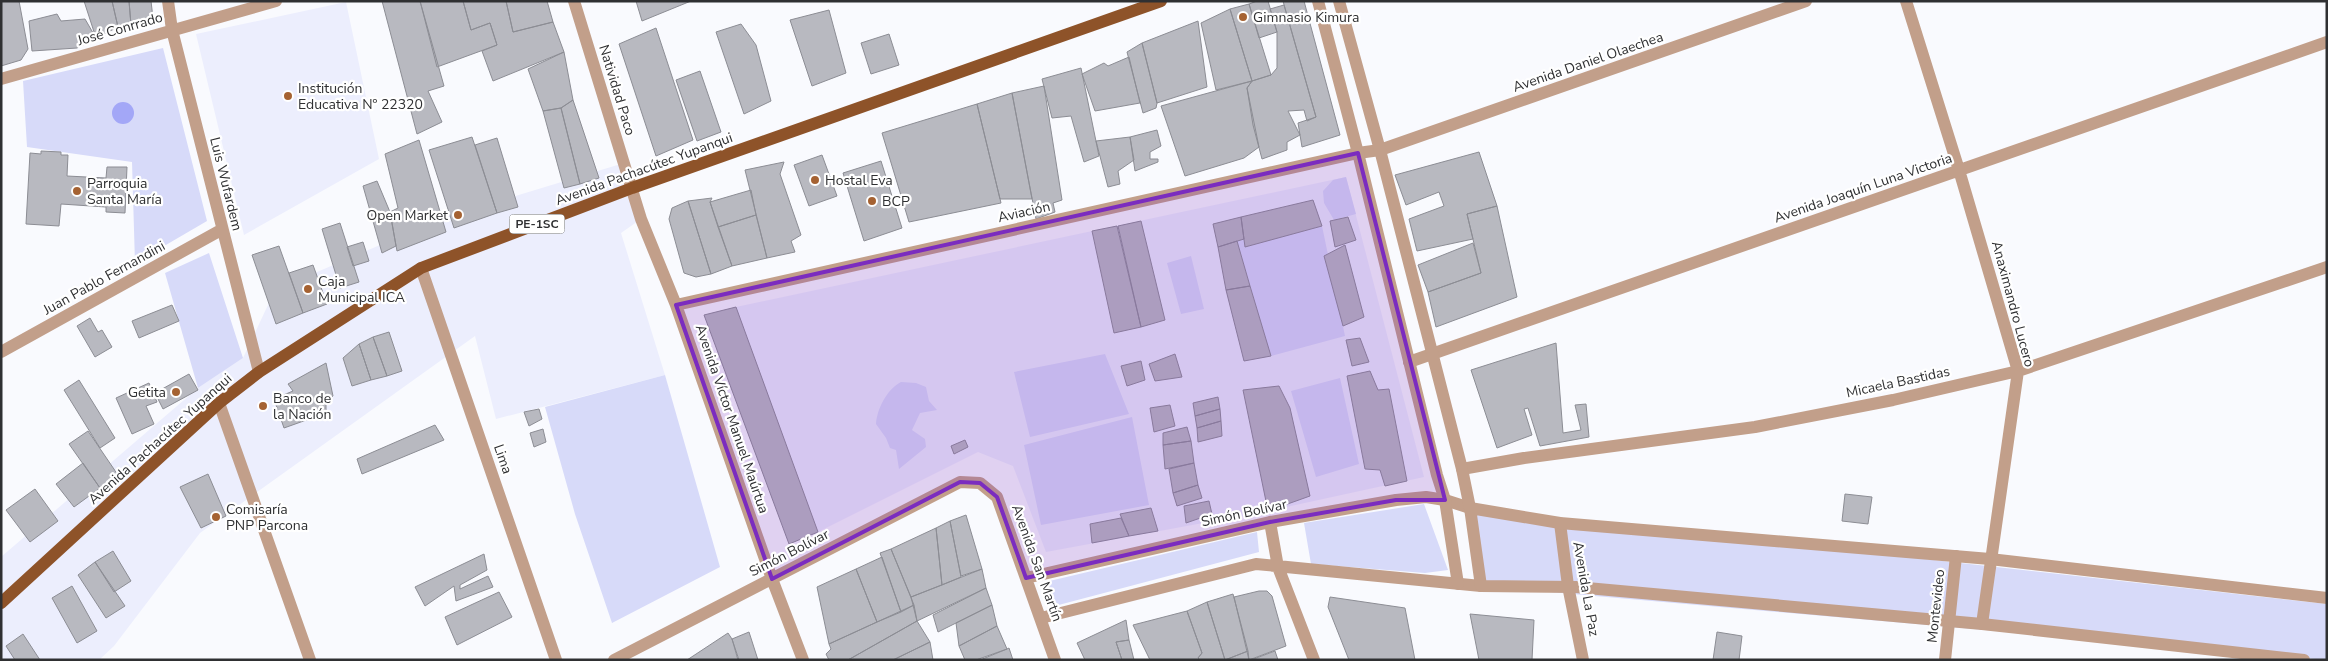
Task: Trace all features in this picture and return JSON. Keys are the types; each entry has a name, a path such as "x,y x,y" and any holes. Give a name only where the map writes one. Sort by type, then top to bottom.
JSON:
{"main road":[{"name":"Avenida Pachacútec Yupanqui","path":"1,604 219,403 259,372 421,268 632,188 1161,1"}],"street":[{"name":"Luis Wufardem","path":"168,1 172,30 259,372"},
{"name":"José Conrrado","path":"1,79 276,1"},
{"name":"Natividad Paco","path":"574,1 632,188"},
{"path":"1318,1 1358,153 1437,475 1445,500 1458,584"},
{"path":"1339,1 1380,150 1462,469 1470,508 1481,586"},
{"name":"Avenida Daniel Olaechea","path":"1380,150 1806,1"},
{"name":"Anaximandro Lucero","path":"1906,1 1959,170 2018,371 1982,624"},
{"name":"Avenida Joaquín Luna Victoria","path":"1409,362 2327,42"},
{"name":"Aviación","path":"676,304 1358,153 1380,150"},
{"name":"Avenida Víctor Manuel Maúrtua","path":"632,188 641,219 676,304 772,579 803,660"},
{"name":"Juan Pablo Fernandini","path":"1,352 222,230"},
{"name":"Micaela Bastidas","path":"1462,469 1524,458 1755,426 1893,400 2018,371 2327,267"},
{"name":"Lima","path":"421,268 556,660"},
{"path":"219,403 310,660"},
{"name":"Simón Bolívar","path":"614,660 960,482 980,483"},
{"name":"Avenida San Martín","path":"980,483 997,497 1055,660"},
{"name":"Simón Bolívar","path":"1026,578 1270,522 1396,500 1426,497 1445,500 1470,508 1560,523 1990,559 2327,598"},
{"path":"1270,522 1278,567 1314,660"},
{"name":"Avenida La Paz","path":"1560,523 1568,586 1583,660"},
{"name":"Montevideo","path":"1945,660 1956,556"},
{"path":"1040,618 1256,564 1481,586 1568,586 1949,620 2304,660"}],"highlighted area":[{"path":"1358,153 1445,500 1396,500 1270,522 1026,578 997,497 980,483 960,482 772,579 676,305"}],"shaded area":[{"name":"Institución Educativa Nº 22320","path":"346,2 379,159 244,235 196,34"},
{"path":"163,48 207,221 135,263 132,162 27,147 23,81"},
{"path":"624,163 641,219 621,233 665,375 496,419 475,336 200,533 114,646 99,660 1,660 1,557 198,388 243,358 275,290 443,218"},
{"path":"1346,177 1424,477 1268,511 1046,552 1013,466 978,452 818,532 736,307"},
{"path":"1346,177 1356,214 1334,220 1324,203 1323,191 1333,180"},
{"path":"1322,226 1345,336 1271,356 1237,241 1244,239 1246,247"},
{"path":"209,253 243,358 198,388 165,273"},
{"path":"1191,256 1204,309 1181,314 1167,263"},
{"path":"1105,354 1129,414 1030,437 1014,372"},
{"path":"665,375 720,567 612,623 575,514 545,407"},
{"path":"1340,378 1359,464 1316,477 1291,391"},
{"path":"901,382 916,383 926,387 929,401 937,410 920,413 912,430 925,439 926,447 899,469 896,450 890,448 886,438 876,424 878,412 887,394"},
{"path":"1132,417 1149,505 1041,525 1024,445"},
{"path":"1424,504 1448,570 1425,573 1311,564 1304,523"},
{"path":"1470,508 2327,604 2327,660 1481,586"},
{"path":"1257,532 1259,552 1051,607 1041,583"}],"water":[{"path":"119,102 127,102 134,109 134,117 127,124 119,124 112,117 112,109"}],"building":[{"path":"1,1 19,1 28,49 21,60 1,66"},
{"path":"84,1 112,1 118,27 96,38"},
{"path":"112,1 129,1 131,25 118,27"},
{"path":"129,1 151,1 153,18 131,25"},
{"path":"382,1 420,1 444,86 428,91 442,122 417,134"},
{"path":"420,1 463,1 471,30 490,23 497,45 437,67"},
{"path":"463,1 506,1 513,32 553,22 564,52 493,81 482,51 497,45 490,23 471,30"},
{"path":"506,1 547,1 553,22 513,32"},
{"path":"636,1 691,1 642,21"},
{"path":"1257,1 1268,1 1277,32 1259,38 1249,4"},
{"path":"1283,1 1304,1 1340,135 1302,147 1298,123 1316,117"},
{"path":"1249,4 1271,75 1252,81 1230,9"},
{"path":"1284,5 1316,117 1307,121 1304,110 1288,111 1300,135 1287,142 1287,150 1262,159 1253,125 1247,88 1252,81 1271,75 1277,68 1277,32 1270,9"},
{"path":"1230,9 1252,81 1216,90 1201,23"},
{"path":"829,10 846,73 812,86 790,20"},
{"path":"57,14 61,21 85,19 96,38 77,48 32,51 29,21"},
{"path":"1198,21 1207,87 1157,103 1142,43"},
{"path":"741,24 756,45 771,101 744,114 716,32"},
{"path":"656,28 693,140 656,156 619,44"},
{"path":"889,34 899,65 871,74 861,43"},
{"path":"1142,43 1157,103 1156,108 1143,113 1127,52"},
{"path":"564,52 573,100 561,108 543,111 528,69"},
{"path":"1129,57 1140,103 1095,111 1082,74 1104,63 1108,66"},
{"path":"1081,68 1099,156 1084,162 1071,116 1052,118 1042,79"},
{"path":"700,71 721,132 697,141 676,80"},
{"path":"1252,81 1247,88 1259,147 1244,158 1185,176 1161,106"},
{"path":"1044,86 1062,200 1053,203 1055,212 1036,219 1012,93"},
{"path":"1012,93 1032,199 1000,199 977,104"},
{"path":"573,100 599,178 580,184 561,108"},
{"path":"977,104 1001,203 909,222 882,133"},
{"path":"561,108 580,184 564,188 543,111"},
{"path":"1157,130 1161,146 1150,152 1150,159 1158,159 1158,162 1135,171 1130,137"},
{"path":"472,137 497,213 454,228 429,150"},
{"path":"1130,137 1134,160 1118,171 1120,184 1108,187 1096,141"},
{"path":"497,138 518,207 497,213 475,145"},
{"path":"419,140 446,232 397,251 390,212 398,208 385,154"},
{"name":"Parroquia Santa María","path":"41,151 61,152 61,155 68,155 67,176 106,178 107,167 127,167 125,213 106,212 106,207 61,204 59,226 26,224 30,153 41,154"},
{"path":"1479,152 1497,206 1467,214 1473,239 1417,251 1409,219 1444,206 1439,192 1406,205 1395,175"},
{"name":"Hostal Eva","path":"822,155 837,196 809,206 794,165"},
{"name":"BCP","path":"881,161 902,228 864,241 843,173"},
{"path":"784,162 780,174 801,235 791,241 795,252 767,258 745,170"},
{"path":"377,181 390,212 396,246 382,253 363,186"},
{"path":"751,190 756,215 718,227 710,202"},
{"path":"712,198 710,202 732,266 711,274 688,201"},
{"path":"1313,200 1322,226 1245,247 1241,217"},
{"path":"688,201 711,274 696,277 684,273 669,219 672,208"},
{"path":"1497,206 1517,297 1436,327 1428,292 1481,273 1467,214"},
{"path":"756,215 767,258 732,266 718,227"},
{"path":"1241,217 1244,239 1218,247 1213,224"},
{"path":"1348,217 1356,240 1335,247 1330,221"},
{"path":"1141,221 1165,320 1141,327 1118,226"},
{"path":"340,223 359,282 340,288 322,229"},
{"path":"1117,226 1141,327 1114,333 1092,231"},
{"path":"1237,241 1250,286 1226,290 1218,247"},
{"path":"363,242 369,261 353,266 347,247"},
{"path":"1473,243 1481,273 1428,292 1418,265"},
{"path":"1345,245 1364,317 1343,326 1324,256"},
{"path":"279,246 303,313 276,324 252,255"},
{"name":"Caja Municipal ICA","path":"313,265 327,304 303,313 289,273"},
{"path":"1250,286 1271,356 1244,361 1226,290"},
{"path":"172,305 179,321 139,338 132,321"},
{"path":"736,307 818,532 789,544 704,315"},
{"path":"90,318 98,332 102,330 112,347 95,357 77,326"},
{"path":"389,332 402,371 387,376 373,337"},
{"path":"373,337 387,376 371,380 359,344"},
{"path":"1360,338 1369,362 1352,366 1346,340"},
{"path":"1556,343 1563,433 1581,430 1575,405 1586,404 1589,437 1540,446 1528,408 1524,409 1532,435 1497,448 1471,370"},
{"path":"359,344 371,380 352,386 343,358"},
{"path":"1175,354 1182,377 1155,381 1149,364"},
{"path":"1141,361 1145,380 1127,386 1121,366"},
{"path":"326,363 333,396 326,403 326,413 284,428 274,399 293,391 288,384"},
{"path":"1370,371 1378,390 1389,389 1407,481 1385,486 1380,470 1365,469 1347,376"},
{"name":"Getita","path":"189,374 198,390 163,409 155,393"},
{"path":"79,380 115,438 100,448 64,390"},
{"path":"149,383 157,402 146,406 154,424 132,434 116,398"},
{"path":"1279,386 1290,408 1310,496 1268,511 1243,390"},
{"path":"1218,397 1220,409 1195,416 1193,403"},
{"path":"1170,405 1175,426 1154,432 1150,408"},
{"path":"539,409 542,419 529,426 524,412"},
{"path":"1220,409 1221,421 1197,428 1195,416"},
{"path":"1221,421 1222,436 1198,442 1197,428"},
{"path":"435,425 444,440 362,474 357,459"},
{"path":"1187,427 1191,441 1163,445 1163,433"},
{"path":"543,429 546,442 534,447 530,433"},
{"path":"88,431 118,475 100,488 69,444"},
{"path":"965,440 968,447 954,454 951,446"},
{"path":"1191,441 1194,463 1165,469 1163,445"},
{"path":"83,463 100,488 74,507 56,484"},
{"path":"1194,463 1198,485 1173,493 1169,469"},
{"path":"208,474 226,516 201,528 180,487"},
{"path":"1198,485 1202,498 1177,506 1173,493"},
{"path":"35,489 58,521 30,542 6,510"},
{"path":"1845,494 1872,497 1868,524 1842,521"},
{"path":"1209,501 1212,514 1186,523 1184,506"},
{"path":"1151,508 1158,531 1129,536 1120,514"},
{"path":"966,515 982,569 961,576 950,521"},
{"path":"1121,518 1129,536 1092,543 1090,524"},
{"path":"950,521 961,577 942,585 936,528"},
{"path":"936,528 942,585 911,597 891,549"},
{"path":"891,549 914,605 901,612 880,553"},
{"path":"113,551 131,581 114,592 95,562"},
{"path":"484,554 487,570 460,585 460,589 488,576 493,587 456,601 454,586 425,606 415,587"},
{"path":"882,557 901,612 877,622 856,569"},
{"path":"95,562 125,606 106,618 78,575"},
{"path":"856,569 877,622 829,644 817,587"},
{"path":"982,569 986,588 917,621 911,597"},
{"path":"72,586 97,631 77,643 52,598"},
{"path":"986,588 992,605 938,632 933,615"},
{"path":"1267,591 1272,596 1286,646 1249,660 1234,597"},
{"path":"499,592 512,617 457,645 445,617"},
{"path":"1233,594 1248,651 1225,660 1207,602"},
{"path":"1330,597 1405,608 1415,660 1349,660 1328,607"},
{"path":"1207,602 1225,660 1200,660 1198,658 1202,653 1187,611"},
{"path":"914,605 917,621 848,660 829,660 826,654 831,649 829,644"},
{"path":"992,605 997,626 959,646 956,623"},
{"path":"1187,611 1202,653 1198,658 1200,660 1150,660 1133,625"},
{"path":"1470,614 1534,620 1532,660 1479,660"},
{"path":"1126,620 1129,640 1116,642 1122,660 1085,660 1077,643"},
{"path":"917,621 930,642 893,660 848,660"},
{"path":"997,626 1007,649 976,660 965,660 959,646"},
{"path":"749,632 758,660 739,660 732,639"},
{"path":"1717,632 1742,636 1739,660 1713,660"},
{"path":"728,633 732,639 738,660 687,660"},
{"path":"23,634 40,660 15,660 6,646"},
{"path":"1129,640 1134,660 1122,660 1116,642"},
{"path":"930,642 933,660 893,660"},
{"path":"1009,648 1013,660 980,660 1007,649"},
{"path":"1248,651 1249,660 1225,660"},
{"path":"1275,651 1278,660 1251,660"}],"place":[{"name":"Gimnasio Kimura","path":"1243,17"},
{"name":"Institución Educativa Nº 22320","path":"288,96"},
{"name":"Hostal Eva","path":"815,180"},
{"name":"Parroquia Santa María","path":"77,191"},
{"name":"BCP","path":"872,201"},
{"name":"Open Market","path":"458,215"},
{"name":"Caja Municipal ICA","path":"308,289"},
{"name":"Getita","path":"176,392"},
{"name":"Banco de la Nación","path":"263,406"},
{"name":"Comisaría PNP Parcona","path":"216,517"}]}
